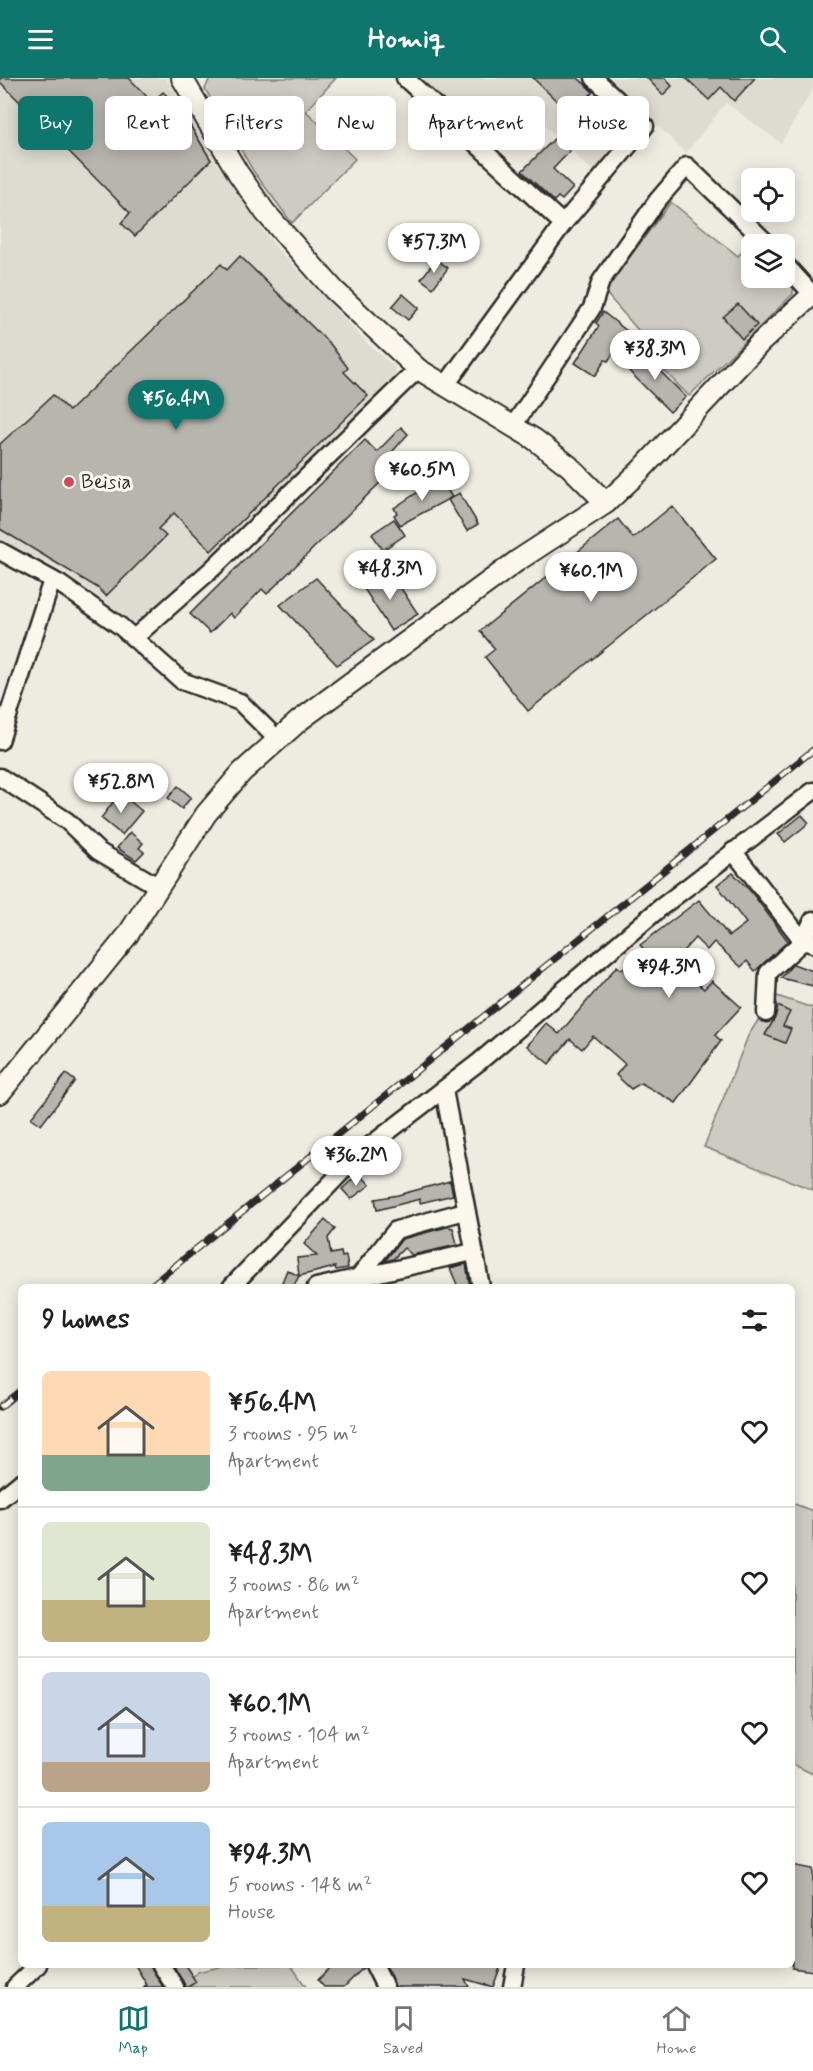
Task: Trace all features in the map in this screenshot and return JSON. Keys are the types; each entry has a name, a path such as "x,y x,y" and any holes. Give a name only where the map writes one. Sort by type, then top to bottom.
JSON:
{"street":[{"path":"405,78 563,224"},
{"path":"445,386 563,224 645,126 594,78"},
{"path":"189,81 265,212 334,290 418,369 513,426 569,466 606,503"},
{"path":"513,426 592,308 601,282 657,201 687,166 758,234"},
{"path":"0,1093 127,936 206,813 242,772 277,739 517,561 606,503 760,343 812,294 795,275"},
{"path":"134,638 212,568 418,369"},
{"path":"0,551 52,580 134,638 182,681 240,702 277,739"},
{"path":"0,741 52,580"},
{"path":"0,777 67,822 98,851 159,887"},
{"path":"234,1284 359,1154 444,1090 660,908 813,791"},
{"path":"733,851 808,942"},
{"path":"766,1013 768,973 808,942 813,920"},
{"path":"444,1090 480,1284"},
{"path":"357,1279 396,1230 465,1211"},
{"path":"331,1284 473,1252"},
{"path":"0,1499 18,1484"},
{"path":"15,1987 35,1968"},
{"path":"163,1968 175,1987"},
{"path":"376,1968 385,1987"},
{"path":"512,1987 515,1968"}],"shaded area":[{"path":"0,78 166,78 177,96 105,96 105,150 192,150 192,121 204,141 204,150 209,150 273,244 369,345 395,367 396,379 218,555 140,623 133,622 63,571 0,540"},
{"path":"210,78 336,78 320,96 316,96 316,100 306,111 316,121 316,150 346,150 355,159 292,223 254,172 241,150 304,150 304,96 209,96 205,89"},
{"path":"419,78 583,78 602,96 557,96 557,137 545,126 545,96 438,96"},
{"path":"608,78 813,78 813,89 781,143 726,103 686,153 649,117 649,96 627,96"},
{"path":"571,150 611,150 594,172"},
{"path":"671,202 738,256 741,253 741,288 793,288 793,294 689,396 645,351 651,345 604,291"},
{"path":"774,995 813,1008 813,1190 704,1147 748,1036"},
{"path":"795,1504 813,1511 813,1774 795,1765"},
{"path":"215,1968 293,1968 306,1987 181,1987 198,1972"}],"building":[{"path":"0,78 129,78 146,96 105,96 105,150 192,150 192,129 211,160 135,236 121,223 130,213 67,150 93,150 93,96 18,96 18,100 0,82"},
{"path":"533,78 578,78 593,92 589,96 557,96 557,101"},
{"path":"647,78 665,78 672,86 663,95"},
{"path":"686,78 755,78 734,101 721,87 709,100"},
{"path":"556,137 557,150 570,151 553,169 573,188 562,200 558,197 554,201 522,171"},
{"path":"240,256 331,345 348,368 344,372 368,396 211,551 174,513 158,529 166,536 106,596 98,588 0,529 0,444 53,395 69,411 221,264 227,270"},
{"path":"436,259 448,268 433,288 421,279"},
{"path":"403,294 419,308 408,320 392,307"},
{"path":"738,304 757,325 742,339 723,317"},
{"path":"603,312 628,332 595,376 575,363 599,326 596,323"},
{"path":"640,351 686,397 670,412 624,366"},
{"path":"401,427 408,434 385,460 394,469 267,594 262,589 234,618 230,613 210,633 190,614 365,440 377,452"},
{"path":"439,478 452,497 400,525 394,515 397,513 394,508"},
{"path":"459,493 478,524 467,531 448,500"},
{"path":"672,506 716,559 528,711 485,657 495,649 480,631 618,519 633,538"},
{"path":"394,519 405,535 383,550 372,534"},
{"path":"389,570 418,614 391,631 363,587"},
{"path":"316,578 374,640 337,665 280,605"},
{"path":"178,786 191,797 182,809 168,798"},
{"path":"120,793 142,811 122,835 101,818"},
{"path":"802,815 809,823 785,842 778,834"},
{"path":"130,832 143,843 139,848 144,852 136,860 117,848"},
{"path":"733,873 752,893 788,941 755,971 747,961 741,967 714,942 707,950 695,938 673,962 704,989 712,981 741,1007 715,1035 721,1041 676,1103 641,1083 631,1089 616,1075 625,1064 593,1036 582,1049 570,1039 549,1064 527,1046 546,1023 559,1034 617,966 622,970 643,948 640,945 699,900 729,936 746,923 717,885"},
{"path":"793,964 813,971 813,986 781,978"},
{"path":"778,1006 790,1012 783,1026 791,1029 785,1043 765,1035 775,1018"},
{"path":"66,1074 75,1081 41,1125 31,1118"},
{"path":"362,1176 370,1185 351,1199 342,1189 354,1178 357,1181"},
{"path":"450,1181 453,1195 420,1203 420,1199 377,1210 375,1199"},
{"path":"325,1220 335,1229 328,1238 331,1254 341,1252 342,1257 346,1256 348,1268 336,1270 335,1267 299,1276 297,1258 317,1256 304,1244"},
{"path":"447,1227 453,1228 457,1245 412,1255 404,1248 393,1259 385,1261 402,1239"},
{"path":"466,1264 469,1284 457,1284 450,1268"},
{"path":"287,1270 299,1276 295,1284 281,1284"},
{"path":"795,1866 813,1869 813,1971 792,1968 795,1968"},
{"path":"137,1968 152,1968 163,1987 143,1987 147,1985"},
{"path":"175,1968 187,1968 196,1982 185,1987"},
{"path":"330,1968 363,1968 344,1987 324,1987 318,1980"},
{"path":"387,1968 500,1968 493,1987 465,1979 469,1987 395,1987"}],"railway":[{"path":"153,1284 813,750"},
{"path":"0,1407 18,1392"}],"place":[{"name":"Beisia","path":"69,482"}]}
